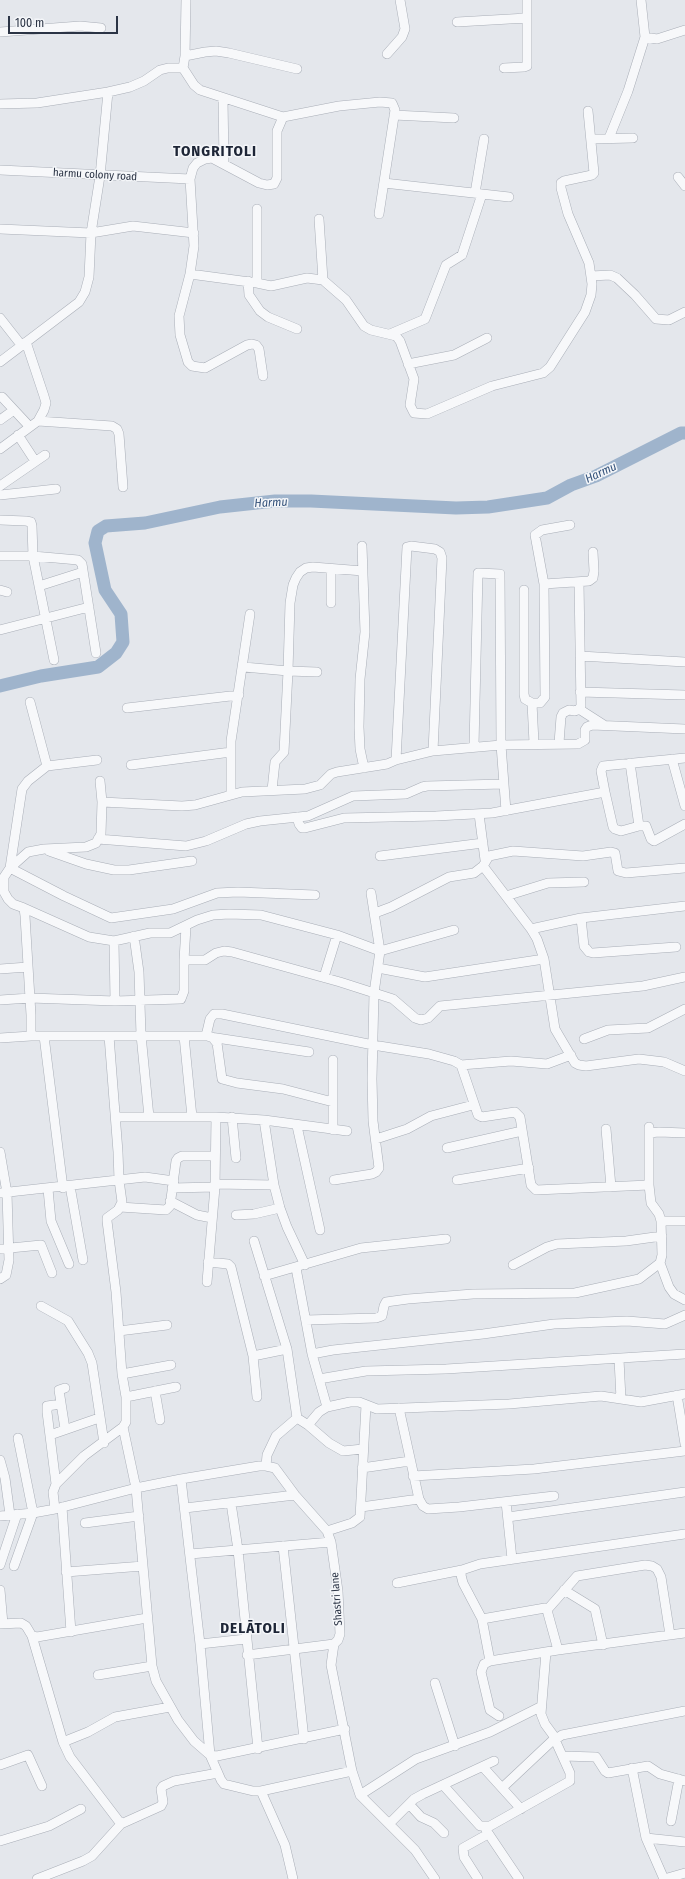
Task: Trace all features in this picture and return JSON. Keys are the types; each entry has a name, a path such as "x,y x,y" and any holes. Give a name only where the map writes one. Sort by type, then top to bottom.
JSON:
{"street":[{"path":"186,0 185,56 183,68 194,85 200,90 284,117 339,106 388,101 394,106 394,115 379,214"},
{"path":"387,54 402,37 405,29 406,24 400,0"},
{"path":"504,68 527,66 527,0"},
{"path":"609,138 628,91 645,37 642,0"},
{"path":"457,22 527,18"},
{"path":"0,32 80,26 101,28"},
{"path":"645,37 649,39 657,39 685,30"},
{"path":"185,56 216,51 297,69"},
{"path":"0,104 37,103 108,92 137,85 160,70 168,68 183,68"},
{"path":"0,362 78,302 84,292 89,277 91,233 100,176 108,92"},
{"path":"223,98 224,163"},
{"path":"190,274 248,281 271,286 307,278 323,280 351,305 364,326 380,333 396,336 400,341 414,379 410,405 414,413 421,415 492,386 543,373 550,367 585,312 591,295 589,263 568,214 561,188 564,180 592,175 594,173 592,139 588,111"},
{"path":"394,115 454,118"},
{"path":"263,376 259,349 256,345 252,344 247,345 205,368 192,366 188,362 180,335 179,316 190,274 194,246 190,179 193,168 197,163 205,159 212,158 224,163 259,183 267,185 274,184 277,178 277,131 284,117"},
{"path":"592,139 633,138"},
{"path":"390,334 425,319 446,265 462,255 478,193 484,140"},
{"name":"harmu colony road","path":"0,170 100,176 190,179"},
{"path":"678,177 685,186"},
{"path":"384,183 509,197"},
{"path":"257,209 257,283"},
{"path":"319,219 323,280"},
{"path":"0,229 91,233 133,226 194,233"},
{"path":"591,276 610,275 618,278 656,319 669,320 685,312"},
{"path":"248,281 249,295 260,311 268,317 297,329"},
{"path":"0,449 29,426 38,421 46,403 24,344 1,322"},
{"path":"408,364 454,355 487,338"},
{"path":"2,397 29,426"},
{"path":"0,420 14,410"},
{"path":"38,421 112,426 117,429 119,434 123,487"},
{"path":"18,435 35,461"},
{"path":"0,486 44,455"},
{"path":"0,495 56,489"},
{"path":"0,520 31,522 33,556 54,660"},
{"path":"524,590 524,694 525,700 532,703 540,703 545,697 544,584 535,535 542,530 570,525"},
{"path":"362,546 365,632 360,679 359,727 360,749 364,768"},
{"path":"396,760 407,547 411,546 435,550 440,552 442,558 433,751"},
{"path":"544,584 589,581 593,578 593,552"},
{"path":"0,556 33,556 78,560 82,564 96,652"},
{"path":"272,790 274,762 284,752 290,603 296,578 306,568 363,571"},
{"path":"331,569 331,603"},
{"path":"39,586 83,572"},
{"path":"474,746 478,573 500,574 501,745 506,810"},
{"path":"579,582 581,706 579,709"},
{"path":"0,630 89,607"},
{"path":"231,794 233,731 244,667 250,614"},
{"path":"580,656 685,662"},
{"path":"244,667 317,672"},
{"path":"580,692 685,695"},
{"path":"127,708 239,695"},
{"path":"30,702 47,766"},
{"path":"532,703 534,743"},
{"path":"579,709 604,725"},
{"path":"559,743 561,717 563,713 568,710 575,711 579,709"},
{"path":"102,802 182,806 195,805 242,792 313,788 320,785 331,774 387,764 396,760 433,751 474,746 534,743 582,743 585,740 585,730 587,726 604,725 685,729"},
{"path":"131,765 232,752"},
{"path":"685,758 603,766 601,770 613,827 615,829 621,831 638,826 646,826 651,839 654,841 685,824"},
{"path":"672,759 683,793 685,806"},
{"path":"10,868 22,789 28,781 47,766 97,760"},
{"path":"630,763 638,826"},
{"path":"100,781 102,825 101,834 96,843 86,847 44,849 28,852 2,877 4,892 13,904 89,937 114,941 134,936 170,933 186,927 197,920 213,915 229,914 261,915 337,935 380,951 454,930"},
{"path":"98,839 186,846 206,841 246,824 317,813 353,796 406,794 427,786 503,784"},
{"path":"297,817 299,824 302,828 305,828 344,818 479,814 605,792"},
{"path":"479,814 484,863 506,896 531,929 541,948 555,1029 575,1063 579,1066 639,1058 664,1062 685,1071"},
{"path":"380,856 483,843"},
{"path":"44,849 86,864 114,870 130,870 192,861"},
{"path":"375,913 391,907 449,877 474,873 489,856 512,851 583,856 612,852 615,853 618,871 622,872 685,868"},
{"path":"10,868 110,918 173,909 217,893 238,892 315,896"},
{"path":"506,896 548,883 584,882"},
{"path":"334,1180 376,1172 379,1168 372,1102 374,993 380,951 375,913 370,893"},
{"path":"531,929 581,918 685,906"},
{"path":"24,908 31,1036"},
{"path":"581,918 584,946 589,952 593,953 676,947"},
{"path":"0,1000 30,998 115,1001 181,999 184,991 186,927"},
{"path":"324,977 337,935"},
{"path":"134,936 140,1000 141,1035 149,1117"},
{"path":"114,941 115,1001"},
{"path":"184,960 205,960 216,953 224,951 324,977 393,999 415,1018 421,1020 428,1018 440,1006 643,986 685,977"},
{"path":"378,968 425,977 544,959"},
{"path":"0,969 28,967"},
{"path":"584,1039 608,1030 648,1028 685,1009"},
{"path":"209,1037 210,1019 214,1014 222,1014 454,1060 461,1065 473,1105 478,1115 482,1117 515,1112 520,1117 532,1185 536,1190 649,1185"},
{"path":"0,1038 31,1036 141,1035 209,1037 309,1052"},
{"path":"44,1036 66,1187 82,1260"},
{"path":"71,1632 59,1508 53,1492 56,1484 84,1456 104,1443 123,1427 126,1422 126,1396 122,1374 107,1218 120,1207 122,1202 118,1180 116,1117 109,1036"},
{"path":"184,1036 192,1117"},
{"path":"209,1037 217,1043 222,1079 237,1084 283,1089 333,1102"},
{"path":"461,1065 511,1061 547,1064 571,1055"},
{"path":"333,1060 333,1130"},
{"path":"376,1139 407,1129 431,1116 473,1105"},
{"path":"116,1117 232,1117 347,1131"},
{"path":"207,1282 215,1186 214,1156 216,1117"},
{"path":"232,1117 236,1158"},
{"path":"264,1120 274,1185 280,1208 301,1266 306,1320 312,1354 327,1407"},
{"path":"297,1126 320,1230"},
{"path":"606,1129 611,1187"},
{"path":"685,1133 649,1130 649,1185 651,1203 659,1214 661,1221 662,1255 660,1263 669,1287 674,1294 685,1300"},
{"path":"447,1148 522,1131"},
{"path":"0,1152 4,1193 4,1249 9,1260 6,1275 0,1279"},
{"path":"120,1207 163,1211 168,1209 176,1161 178,1158 182,1156 214,1156"},
{"path":"457,1180 529,1168"},
{"path":"4,1193 145,1178 173,1184 215,1186 274,1185"},
{"path":"48,1189 51,1221 69,1264"},
{"path":"170,1201 197,1215 212,1218"},
{"path":"236,1215 254,1214 280,1208"},
{"path":"661,1221 685,1220"},
{"path":"513,1265 547,1247 557,1244 626,1241 662,1236"},
{"path":"264,1276 361,1248 446,1239"},
{"path":"254,1241 287,1350 297,1418 308,1425 329,1443 343,1451 363,1448"},
{"path":"4,1249 41,1245 52,1273"},
{"path":"208,1262 228,1264 231,1267 253,1356 257,1397"},
{"path":"306,1320 376,1318 382,1316 386,1302 408,1299 473,1294 586,1292 639,1279 660,1263"},
{"path":"41,1306 68,1321 88,1353 92,1363 99,1418 104,1443"},
{"path":"312,1354 333,1350 483,1334 554,1324 628,1321 665,1324 685,1315"},
{"path":"119,1332 167,1325"},
{"path":"253,1356 287,1350"},
{"path":"318,1379 366,1371 446,1369 685,1354"},
{"path":"619,1359 622,1399"},
{"path":"122,1374 171,1365"},
{"path":"126,1396 176,1387"},
{"path":"65,1388 59,1390 65,1428"},
{"path":"155,1391 160,1420"},
{"path":"308,1425 319,1412 327,1407 350,1402 359,1402 377,1409 509,1404 601,1396 641,1402 681,1394 685,1444"},
{"path":"56,1484 47,1406 61,1404"},
{"path":"327,1531 355,1521 361,1512 366,1405"},
{"path":"399,1408 419,1499 423,1506 428,1508 506,1502 554,1496"},
{"path":"50,1435 65,1428 99,1418"},
{"path":"0,1516 33,1513 59,1508 136,1488 181,1479 266,1466 267,1455 276,1436 297,1418"},
{"path":"123,1427 136,1488 152,1666 156,1681 178,1720 194,1741 210,1755 218,1756 258,1749 345,1729"},
{"path":"14,1566 33,1513 18,1438"},
{"path":"414,1476 534,1469 685,1451"},
{"path":"0,1460 13,1515 0,1565"},
{"path":"362,1468 410,1461"},
{"name":"Shastri lane","path":"266,1466 275,1468 295,1495 327,1531 331,1542 338,1591 340,1634 338,1640 334,1644 331,1665 345,1729 352,1771 360,1795 415,1850 435,1879"},
{"path":"181,1479 200,1644 210,1755 224,1784 253,1791 261,1791 352,1771"},
{"path":"508,1517 685,1492"},
{"path":"185,1508 295,1495"},
{"path":"361,1507 419,1499"},
{"path":"506,1502 512,1559"},
{"path":"231,1503 238,1550 247,1655 258,1749"},
{"path":"85,1523 139,1516"},
{"path":"397,1584 462,1570 480,1564 685,1534"},
{"path":"190,1554 331,1542"},
{"path":"283,1546 304,1739"},
{"path":"547,1610 577,1576 645,1565 652,1566 657,1569 661,1577 670,1635"},
{"path":"66,1572 143,1566"},
{"path":"462,1570 461,1575 463,1583 482,1619 490,1661"},
{"path":"0,1590 1,1624 21,1623 26,1626 32,1636 64,1742 70,1757 121,1824"},
{"path":"564,1590 595,1609 603,1645"},
{"path":"482,1619 540,1608 545,1608 547,1610"},
{"path":"547,1610 558,1650"},
{"path":"32,1636 37,1637 71,1632 147,1618"},
{"path":"499,1716 490,1710 481,1672 484,1664 490,1661 558,1650 685,1633"},
{"path":"200,1644 246,1639"},
{"path":"247,1655 334,1644"},
{"path":"478,1879 464,1857 463,1848 486,1831 490,1826 570,1781 570,1773 563,1756 556,1745 556,1739 545,1724 540,1707 546,1652"},
{"path":"98,1675 152,1666"},
{"path":"435,1683 455,1746"},
{"path":"64,1742 88,1732 115,1717 170,1707"},
{"path":"360,1795 416,1759 490,1732 540,1707"},
{"path":"502,1788 553,1740 562,1735 685,1711"},
{"path":"1,1762 28,1756 42,1786"},
{"path":"563,1756 596,1757 605,1772 608,1773 648,1766 660,1774 682,1780 670,1821"},
{"path":"389,1824 409,1804 423,1794 494,1761"},
{"path":"483,1767 521,1809"},
{"path":"632,1768 646,1838 664,1879 685,1873"},
{"path":"37,1879 92,1856 121,1824 161,1806 163,1802 161,1789 168,1783 218,1773"},
{"path":"443,1785 486,1831 519,1879"},
{"path":"261,1791 285,1845 293,1879"},
{"path":"409,1804 421,1817 434,1823 444,1833"},
{"path":"0,1841 49,1826 81,1809"},
{"path":"646,1838 685,1842"}],"waterway":[{"name":"Harmu","path":"0,686 41,676 98,667 116,653 123,642 121,614 105,590 95,543 98,531 106,526 145,523 220,507 275,501 311,501 456,508 488,507 547,498 571,485 596,476 681,433 685,433"}],"district":[{"name":"TONGRITOLI","path":"215,152"},
{"name":"DELĀTOLI","path":"253,1629"}]}
